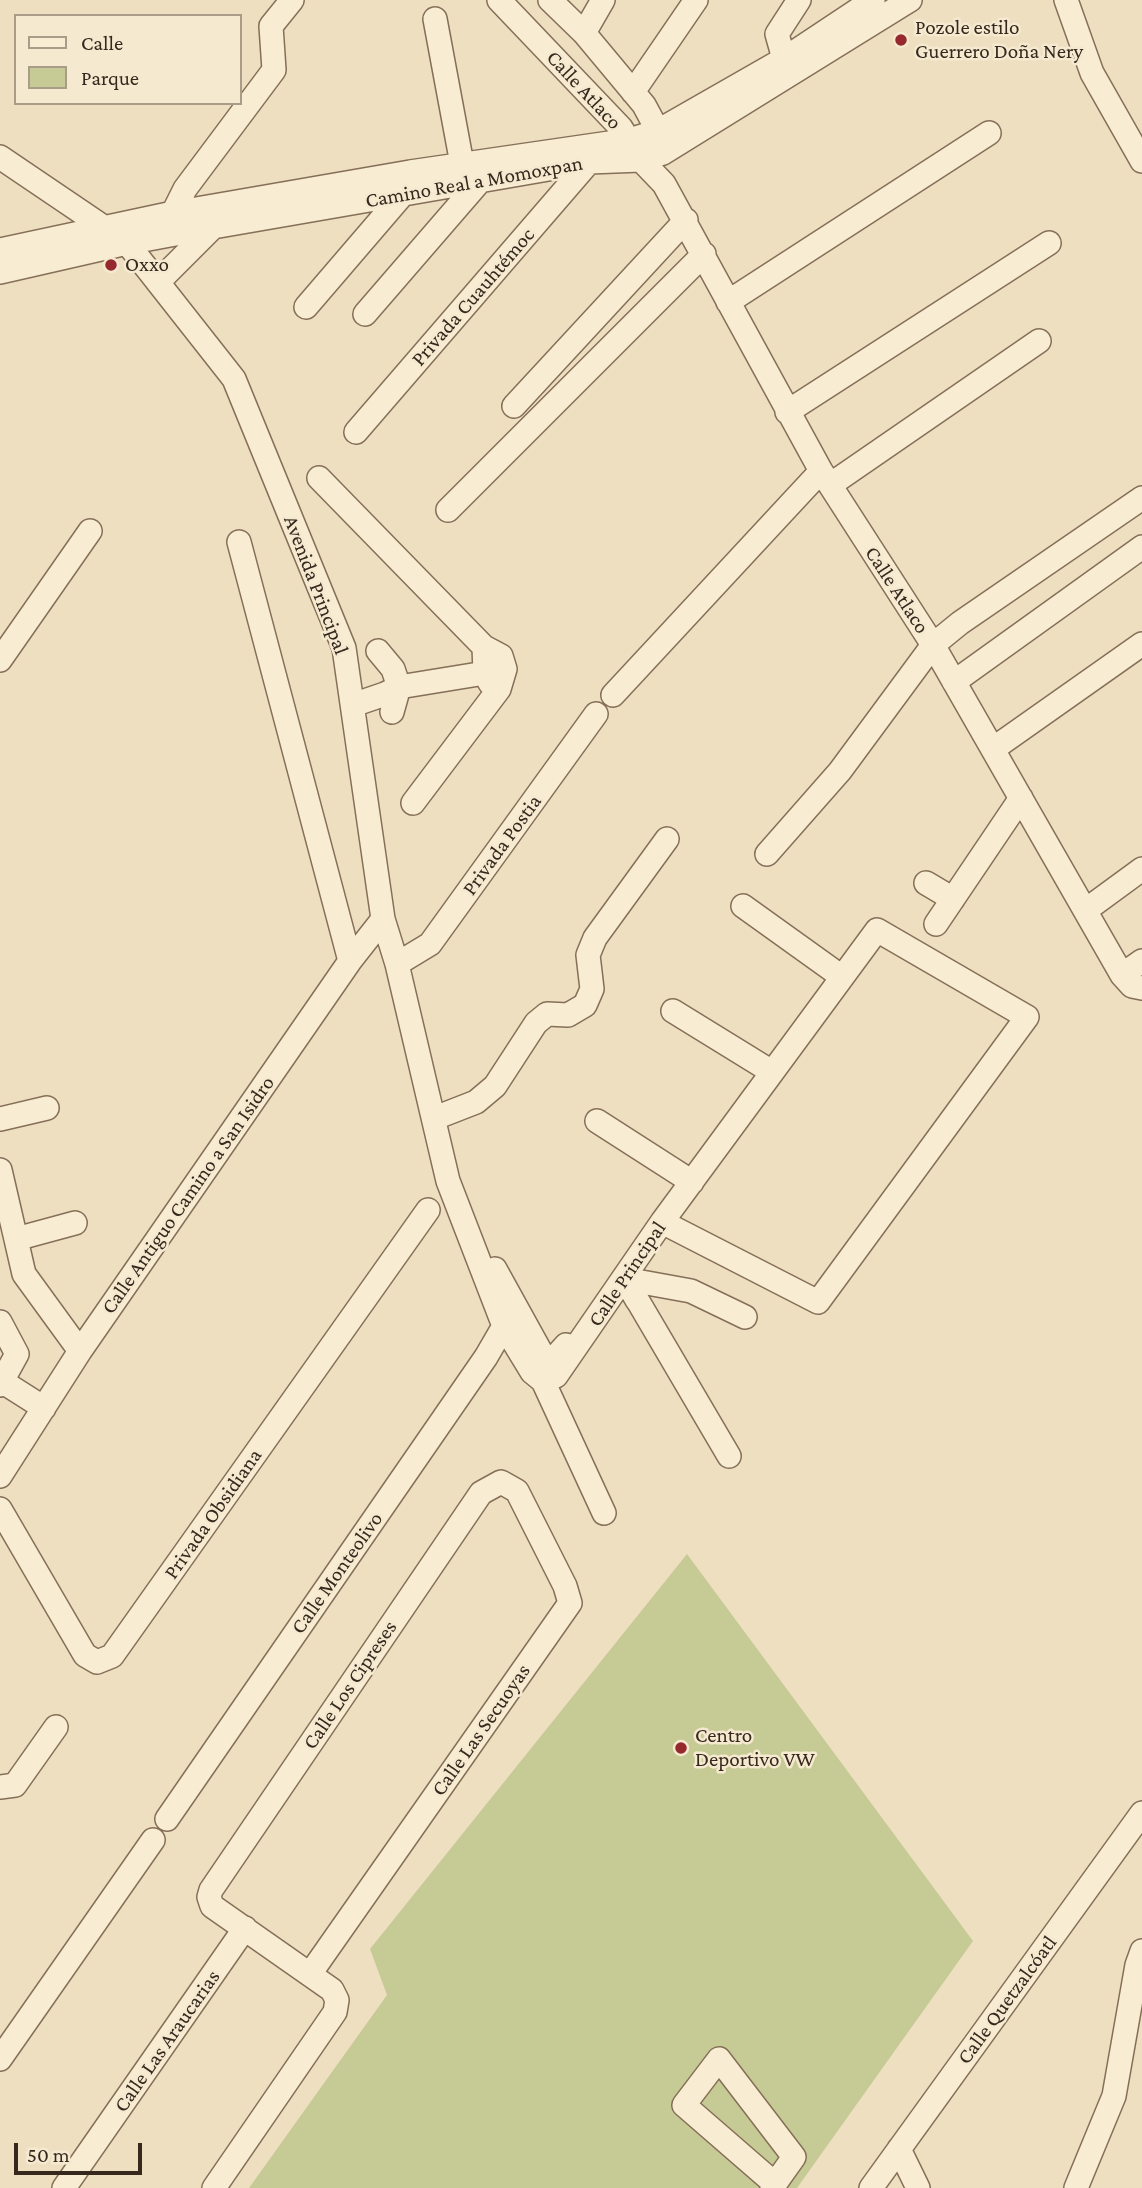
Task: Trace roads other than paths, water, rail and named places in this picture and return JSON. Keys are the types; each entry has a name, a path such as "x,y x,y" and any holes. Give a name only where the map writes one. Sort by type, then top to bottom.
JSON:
{"street":[{"path":"173,213 185,189 274,70 271,26 292,0"},
{"name":"Calle Atlaco","path":"499,0 621,128 648,146"},
{"name":"Calle Atlaco","path":"550,0 584,33 644,105 648,146 664,184 686,220 787,412 933,645 1086,910 1135,984"},
{"path":"584,33 603,0"},
{"path":"633,92 695,0"},
{"path":"784,59 777,34 799,0"},
{"name":"Camino Real a Momoxpan","path":"0,272 127,243 409,186 462,164 648,146 873,0"},
{"name":"Camino Real a Momoxpan","path":"0,250 173,213 409,186 480,181 589,162 648,146 910,0"},
{"path":"1066,0 1092,73 1142,161"},
{"path":"435,19 462,164"},
{"path":"728,302 989,133"},
{"name":"Avenida Principal","path":"0,157 127,243 234,379 344,648 383,919 397,964 435,1118"},
{"name":"Privada Cuauhtémoc","path":"356,432 589,162"},
{"path":"365,314 480,181"},
{"path":"306,307 409,186"},
{"path":"514,406 686,220"},
{"path":"158,282 213,226"},
{"path":"787,412 1049,243"},
{"path":"448,510 704,254"},
{"path":"613,695 826,478 1039,341"},
{"path":"319,478 484,647 492,681 413,803"},
{"path":"767,853 840,771 933,645 960,623 1142,498"},
{"path":"0,660 90,531"},
{"path":"239,542 350,961"},
{"path":"954,682 1142,548"},
{"path":"993,749 1142,644"},
{"path":"378,650 393,669 392,698"},
{"path":"353,705 492,681"},
{"name":"Privada Postia","path":"397,964 430,944 596,714"},
{"path":"936,924 1021,798"},
{"path":"604,1513 543,1381 533,1372 504,1326 448,1181 435,1118 476,1102 495,1086 536,1023 547,1014 568,1015 584,1004 592,989 588,955 595,939 667,839"},
{"path":"1086,910 1142,869"},
{"path":"926,883 953,899"},
{"path":"743,906 842,977"},
{"name":"Calle Antiguo Camino a San Isidro","path":"0,1476 80,1351 350,961 383,919"},
{"name":"Calle Principal","path":"543,1381 556,1376 625,1279 689,1180 877,930 1027,1017 818,1302 662,1222"},
{"path":"1135,984 1142,961"},
{"path":"673,1011 772,1072"},
{"path":"0,1119 47,1108"},
{"path":"487,1254 548,1365 591,1315 689,1180 597,1121"},
{"path":"0,1170 24,1273 80,1351"},
{"name":"Privada Obsidiana","path":"0,1509 85,1655 97,1662 112,1656 428,1210"},
{"path":"16,1239 75,1223"},
{"path":"625,1279 637,1300"},
{"path":"625,1279 691,1291 745,1317"},
{"path":"625,1279 729,1456"},
{"path":"0,1322 17,1354 1,1384 44,1408"},
{"name":"Calle Monteolivo","path":"0,2059 153,1840 148,1832 149,1822 157,1817 167,1819 486,1357 504,1326"},
{"name":"Calle Los Cipreses","path":"245,1928 212,1906 209,1897 211,1889 481,1493 500,1482"},
{"name":"Calle Las Secuoyas","path":"310,1975 569,1603 565,1586 517,1492 500,1482"},
{"path":"0,1787 15,1785 56,1727"},
{"name":"Calle Quetzalcóatl","path":"871,2188 1142,1813"},
{"path":"215,2188 335,2012 337,2000 332,1990 245,1928"},
{"name":"Calle Las Araucarias","path":"64,2188 245,1928"},
{"path":"1076,2188 1114,2096 1142,1951"},
{"path":"719,2059 794,2157 773,2186 684,2105 719,2059"},
{"path":"899,2149 918,2188"}],"place":[{"name":"Pozole estilo Guerrero Doña Nery","path":"901,40"},
{"name":"Oxxo","path":"111,265"},
{"name":"Centro Deportivo VW","path":"681,1748"}]}
